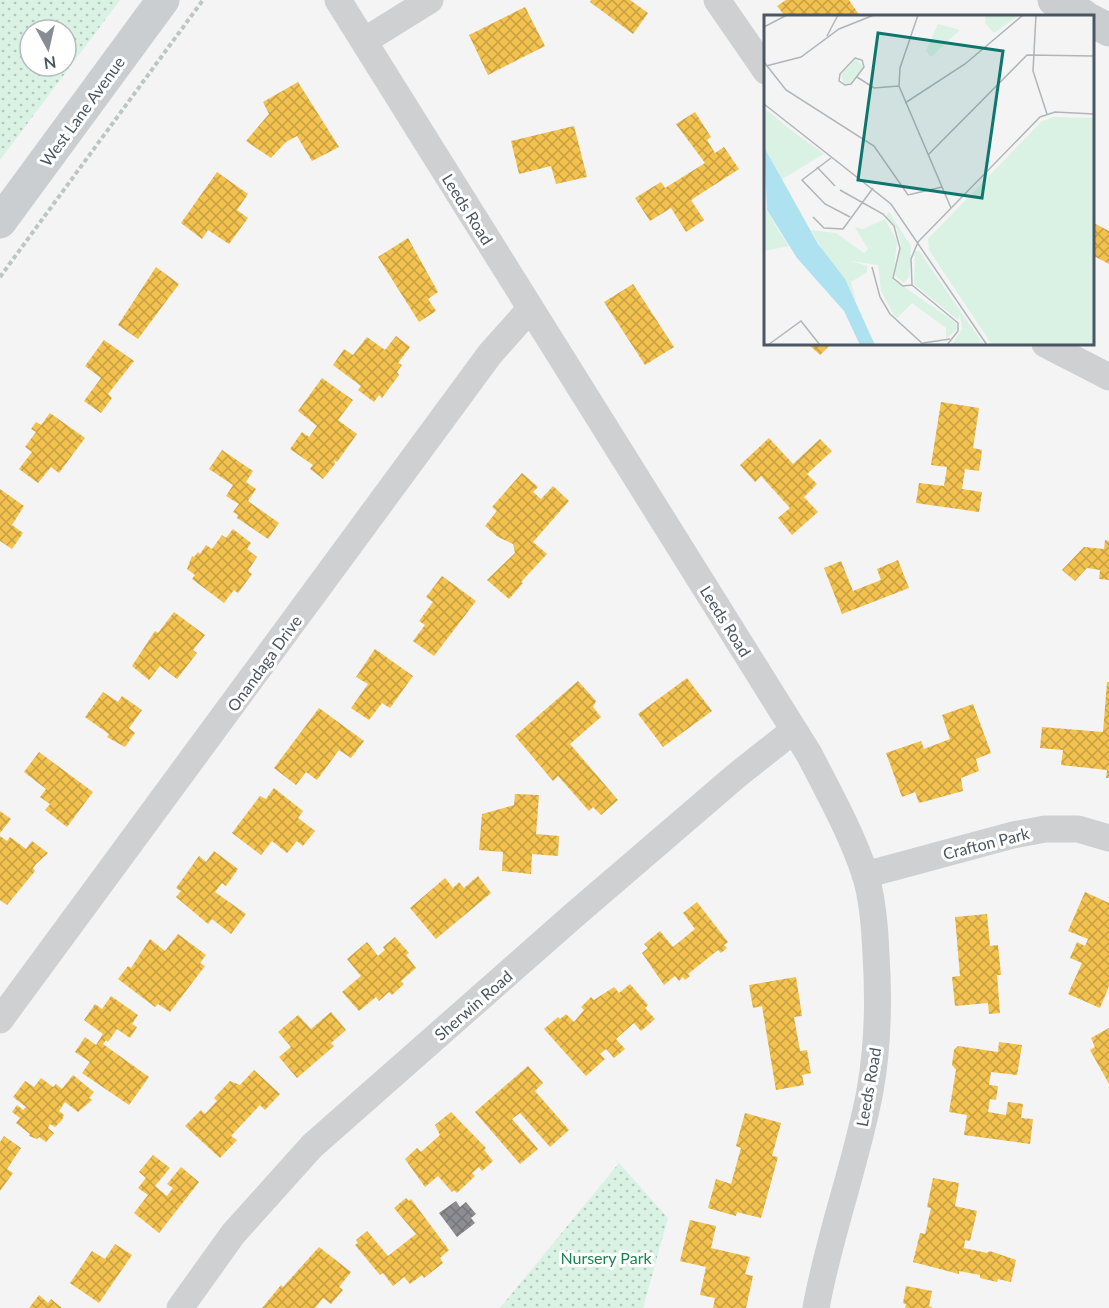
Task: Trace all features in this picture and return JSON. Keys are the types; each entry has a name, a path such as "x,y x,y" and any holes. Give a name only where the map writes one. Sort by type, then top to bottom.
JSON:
{"main road":[{"name":"West Lane Avenue","path":"0,222 163,0"},
{"path":"1054,0 1082,15"},
{"path":"1094,22 1109,30"}],"street":[{"name":"Leeds Road","path":"338,0 794,730 840,815 865,875 875,933 879,996 877,1036 867,1101 830,1237 816,1308"},
{"path":"364,41 430,0"},
{"path":"717,0 764,70"},
{"name":"Onandaga Drive","path":"0,1020 490,354 530,309"},
{"path":"1049,345 1071,350 1109,377"},
{"name":"Sherwin Road","path":"180,1308 233,1234 312,1146 573,916 736,776 794,730"},
{"name":"Crafton Park","path":"865,875 1013,835 1046,829 1078,829 1109,838"}],"path":[{"path":"0,277 203,0"}],"green space":[{"path":"0,0 120,0 78,56 78,18 18,18 18,78 62,78 0,160"},
{"name":"Nursery Park","path":"619,1163 668,1218 643,1308 500,1308"}],"building: Homes":[{"path":"591,0 630,0 648,13 633,34 590,2"},
{"path":"786,0 849,0 859,15 784,15 777,6"},
{"path":"525,7 545,46 488,75 469,35"},
{"path":"298,82 339,147 312,161 297,136 286,142 271,158 246,141 269,114 263,102"},
{"path":"695,112 711,137 707,140 715,153 724,147 739,169 691,200 704,220 686,232 671,208 650,221 635,198 661,182 665,188 705,163 676,124"},
{"path":"574,126 587,177 556,184 551,166 519,174 511,141"},
{"path":"217,172 248,194 237,210 248,218 229,244 208,230 202,239 181,223"},
{"path":"1094,223 1109,231 1109,264 1094,256"},
{"path":"408,238 438,292 428,299 436,311 419,322 378,257"},
{"path":"156,267 179,284 138,339 118,325"},
{"path":"633,284 674,347 645,365 604,302"},
{"path":"396,336 410,347 398,363 402,365 397,372 399,375 382,398 379,395 374,402 358,390 361,386 333,365 344,349 353,355 367,337 385,350"},
{"path":"104,340 134,361 108,394 112,398 101,413 84,401 101,378 85,366"},
{"path":"809,345 830,345 820,355"},
{"path":"322,378 353,400 338,420 357,434 337,462 334,460 335,464 323,479 310,469 313,465 290,449 302,432 309,437 317,426 298,411"},
{"path":"941,402 979,408 973,448 982,450 979,471 965,469 962,489 982,492 979,512 916,503 919,483 944,486 947,467 931,465"},
{"path":"50,413 85,438 59,473 51,467 38,483 19,469 32,452 25,447 36,432 31,429 36,422 41,425"},
{"path":"769,438 793,464 820,439 832,451 807,474 817,484 804,497 818,512 792,535 778,518 790,508 761,476 755,482 740,465"},
{"path":"222,450 253,471 246,482 256,489 248,501 279,523 268,539 237,518 238,515 233,512 239,504 226,496 233,485 209,469"},
{"path":"522,473 538,487 533,492 541,499 553,486 569,501 533,542 547,554 509,599 487,580 515,553 513,544 498,537 485,526 497,511 492,507"},
{"path":"0,489 24,506 12,525 23,533 12,549 0,541"},
{"path":"233,529 251,543 247,549 257,557 248,571 252,574 238,593 234,590 224,603 192,579 195,575 187,569 192,556 194,557 198,552 200,554 206,545 212,549 222,535 226,538"},
{"path":"1105,540 1109,541 1109,580 1099,579 1100,570 1087,568 1075,581 1062,570 1084,547 1104,549"},
{"path":"898,560 909,588 842,614 824,568 841,561 853,591 881,580 877,569"},
{"path":"442,576 476,601 434,656 413,641 425,625 419,621 433,602 426,597"},
{"path":"174,612 205,635 193,650 197,653 177,679 160,666 149,680 132,666 155,631 158,633"},
{"path":"375,649 413,676 390,708 382,703 369,720 351,708 368,684 356,677"},
{"path":"687,678 712,711 663,747 638,714"},
{"path":"578,681 596,701 593,707 601,717 570,744 618,800 601,815 593,807 589,811 558,776 553,781 515,736"},
{"path":"1107,682 1109,682 1109,778 1106,778 1107,770 1061,765 1063,750 1040,748 1042,727 1103,732"},
{"path":"103,692 118,702 122,696 142,710 129,728 135,733 125,747 107,737 109,734 85,717"},
{"path":"973,704 991,753 976,759 979,771 961,778 963,791 919,803 915,792 902,797 886,753 921,741 924,749 950,739 942,715"},
{"path":"319,708 364,741 351,758 339,750 317,780 306,772 296,785 274,768"},
{"path":"39,752 93,792 67,827 45,810 50,804 40,797 46,789 24,772"},
{"path":"274,788 303,811 298,818 315,831 303,846 297,841 287,853 272,841 261,855 232,833 260,796 266,799"},
{"path":"515,794 539,795 536,834 559,836 558,856 532,854 531,874 502,871 503,852 479,850 482,814 514,805"},
{"path":"0,811 11,819 0,833"},
{"path":"0,836 7,841 10,837 26,849 32,841 48,853 36,864 33,868 35,871 7,905 0,900"},
{"path":"214,851 238,869 226,886 222,883 215,892 246,914 231,934 212,919 208,924 176,897 181,891 176,888 199,856 206,862"},
{"path":"478,876 491,893 436,939 410,908 445,878 453,888 459,882 464,888"},
{"path":"1085,892 1109,903 1109,986 1100,1008 1068,994 1082,963 1070,958 1077,942 1085,946 1088,939 1068,931"},
{"path":"697,902 728,942 724,945 727,948 721,953 718,950 688,974 690,976 685,980 683,977 679,981 675,976 664,985 642,953 648,948 644,944 660,931 673,947 695,929 683,913"},
{"path":"987,914 990,946 998,945 1001,975 997,975 1000,1013 989,1014 988,1003 955,1006 952,977 960,976 955,917"},
{"path":"178,934 206,955 200,963 205,966 170,1012 158,1004 155,1007 118,979 128,966 131,968 150,939 165,951"},
{"path":"395,937 409,953 406,955 416,968 401,981 404,984 392,995 389,992 379,1001 376,997 359,1011 342,992 361,976 347,959 367,942 378,956 385,950 383,947"},
{"path":"796,977 802,1016 794,1017 800,1051 807,1050 811,1073 802,1075 804,1085 776,1090 762,1006 753,1008 749,985"},
{"path":"630,984 648,1005 645,1008 655,1019 641,1031 634,1023 616,1039 625,1049 614,1058 606,1049 600,1054 605,1059 586,1076 544,1029 558,1017 560,1019 566,1014 574,1022 584,1010 581,1007 591,997 594,1000 614,987 619,993"},
{"path":"111,996 138,1015 132,1024 137,1027 130,1038 117,1029 108,1042 106,1040 103,1044 149,1077 129,1105 82,1073 90,1062 75,1052 85,1037 96,1045 103,1034 84,1020 95,1004 102,1009"},
{"path":"331,1012 346,1030 331,1043 334,1046 297,1078 279,1057 291,1047 278,1032 298,1015 311,1029"},
{"path":"1109,1028 1109,1084 1090,1050 1095,1047 1091,1038"},
{"path":"999,1042 1022,1045 1017,1075 991,1072 989,1085 998,1086 996,1100 990,1099 988,1112 1006,1115 1008,1102 1023,1104 1021,1118 1033,1119 1030,1144 964,1135 967,1115 949,1112 956,1070 952,1065 954,1050 958,1046 998,1052"},
{"path":"528,1066 543,1083 535,1091 569,1130 550,1147 520,1113 512,1119 538,1149 520,1164 475,1112"},
{"path":"254,1070 280,1094 265,1110 260,1105 231,1136 237,1140 220,1158 185,1126 201,1110 205,1114 217,1101 214,1098 230,1081 240,1085"},
{"path":"73,1075 94,1092 89,1098 92,1100 78,1112 65,1102 59,1111 64,1115 62,1120 55,1127 50,1124 48,1128 54,1133 46,1142 39,1137 37,1139 29,1136 30,1134 16,1123 20,1118 12,1112 17,1105 23,1110 26,1107 13,1097 25,1081 34,1087 41,1078 53,1087 56,1084 62,1089"},
{"path":"451,1112 486,1148 484,1150 493,1161 482,1171 479,1167 472,1173 475,1176 457,1193 454,1190 452,1192 438,1176 425,1187 405,1159 417,1148 421,1152 440,1135 435,1125"},
{"path":"745,1113 781,1123 772,1156 778,1157 761,1218 737,1212 736,1216 708,1208 716,1179 731,1184 741,1148 736,1146"},
{"path":"4,1136 21,1148 7,1169 13,1173 0,1191 0,1142"},
{"path":"153,1155 170,1168 155,1186 167,1196 173,1188 167,1184 181,1167 199,1182 159,1233 134,1213 148,1195 138,1188 146,1178 139,1172"},
{"path":"933,1178 959,1183 955,1206 977,1211 970,1241 965,1240 964,1248 987,1253 990,1251 1016,1260 1011,1282 998,1279 997,1282 980,1278 980,1275 959,1271 959,1274 913,1262 920,1233 925,1234 931,1208 927,1207"},
{"path":"406,1198 409,1201 411,1199 449,1250 440,1258 443,1263 424,1278 422,1275 410,1284 404,1277 393,1286 383,1273 380,1275 355,1245 358,1243 356,1240 367,1231 388,1256 416,1234 394,1208"},
{"path":"690,1220 716,1226 711,1248 750,1257 745,1274 753,1276 746,1308 713,1308 715,1298 700,1295 706,1267 680,1261"},
{"path":"115,1244 132,1255 99,1303 70,1283 92,1251 105,1259"},
{"path":"319,1247 351,1272 339,1287 343,1290 331,1304 323,1298 315,1308 262,1308 281,1285 283,1287"},
{"path":"906,1286 932,1291 929,1306 933,1308 905,1308 906,1304 903,1303"},
{"path":"39,1295 48,1303 51,1299 62,1308 29,1308"}],"building: Industry":[{"path":"456,1201 460,1207 466,1202 476,1214 471,1218 475,1223 457,1237 439,1213"}]}
